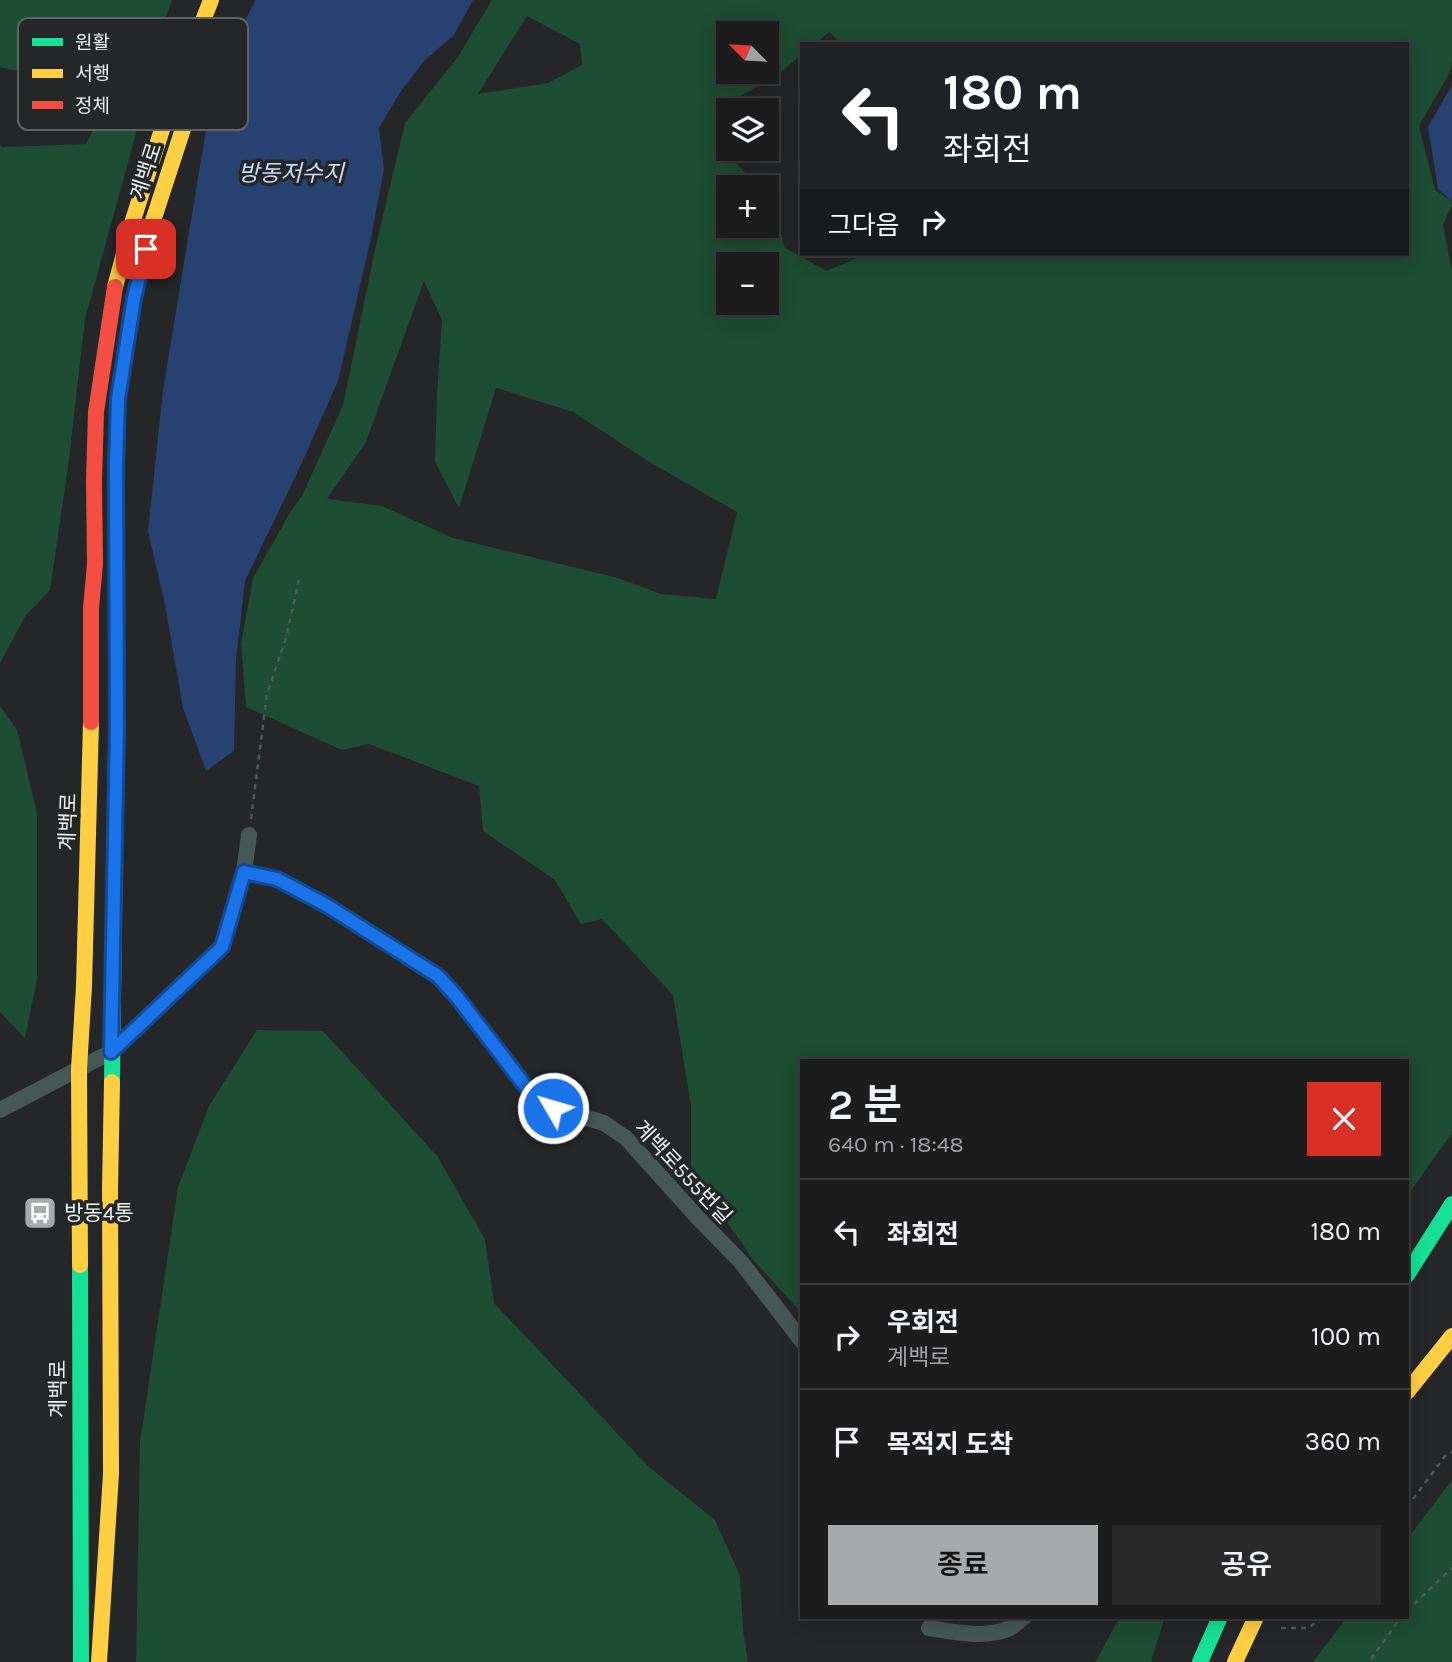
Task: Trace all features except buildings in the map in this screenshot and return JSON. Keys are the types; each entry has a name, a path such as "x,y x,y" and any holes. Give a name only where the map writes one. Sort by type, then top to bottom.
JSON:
{"main road":[{"name":"계백로","path":"204,18 211,0"},
{"name":"계백로","path":"82,1662 79,1069 91,753 91,608 95,564 96,412 113,296 133,220 162,130"},
{"name":"계백로","path":"99,1662 111,1474 111,1052 117,729 118,399 134,298 152,224 182,130"},
{"path":"1409,1272 1452,1203"},
{"path":"1409,1390 1452,1336"},
{"path":"1200,1662 1219,1619"},
{"path":"1235,1662 1255,1619"}],"street":[{"path":"0,1110 111,1052 222,947 244,872 249,835"},
{"name":"계백로555번길","path":"244,872 277,879 326,905 438,976 526,1087 553,1108 604,1123 626,1138 741,1262 800,1338"},
{"path":"929,1628 962,1634 986,1634 1010,1628 1021,1619"}],"path":[{"path":"249,835 267,694 286,638 299,580"},
{"path":"1409,1504 1445,1456 1452,1452"},
{"path":"1409,1609 1452,1568"},
{"path":"1281,1628 1308,1628 1321,1619"},
{"path":"1371,1660 1400,1619"}],"green space":[{"path":"0,0 172,0 166,18 18,18 18,71 0,67"},
{"path":"492,0 1452,0 1450,72 1419,126 1435,190 1452,201 1443,225 1452,271 1452,1133 1409,1193 1409,1059 800,1059 800,1311 754,1261 691,1170 691,1106 673,995 602,919 581,924 555,880 483,831 479,786 369,744 342,750 246,707 241,644 253,578 302,496 343,405 376,245 405,123 458,57","holes":["527,16 580,44 582,65 548,83 478,94","424,281 442,320 435,462 459,508 496,388 573,412 651,463 737,512 716,599 661,594 618,578 453,538 382,506 327,499 366,442"]},
{"path":"93,130 137,130 85,319 69,460 50,590 26,615 0,663 0,145 86,144"},
{"path":"0,706 17,730 37,813 37,979 25,1038 0,1012"},
{"path":"257,1030 323,1031 437,1156 485,1239 494,1303 649,1467 715,1520 740,1576 748,1662 136,1662 140,1442 178,1187 209,1106"},
{"path":"1452,1480 1452,1662 1313,1662 1345,1619 1409,1619 1409,1536"},
{"path":"1119,1619 1164,1619 1151,1662 1095,1662"}],"water":[{"name":"방동저수지","path":"256,0 473,0 454,35 424,61 401,91 379,128 384,169 338,381 245,581 236,660 234,751 206,771 183,708 165,605 148,531 163,390 206,130 248,130 246,18"},
{"path":"1452,85 1452,201 1438,189 1428,127"}],"traffic: fast":[{"path":"112,1082 117,666"},
{"path":"1409,1272 1452,1204"},
{"path":"80,1265 81,1662"},
{"path":"1200,1662 1219,1619"}],"traffic: slow":[{"path":"204,18 211,0"},
{"path":"115,287 162,130"},
{"path":"117,666 118,399 134,298 152,224 183,130"},
{"path":"80,1265 79,1069 84,986 91,722"},
{"path":"99,1662 111,1474 112,1082"},
{"path":"1409,1390 1452,1336"},
{"path":"1235,1662 1255,1619"}],"traffic: jam":[{"path":"91,722 96,412 115,287"}],"place":[{"name":"방동4통","path":"40,1213"}],"route":[{"path":"146,249 134,298 118,399 117,729 111,1052 222,947 244,872 277,879 326,905 438,976 526,1087 553,1108"}]}
